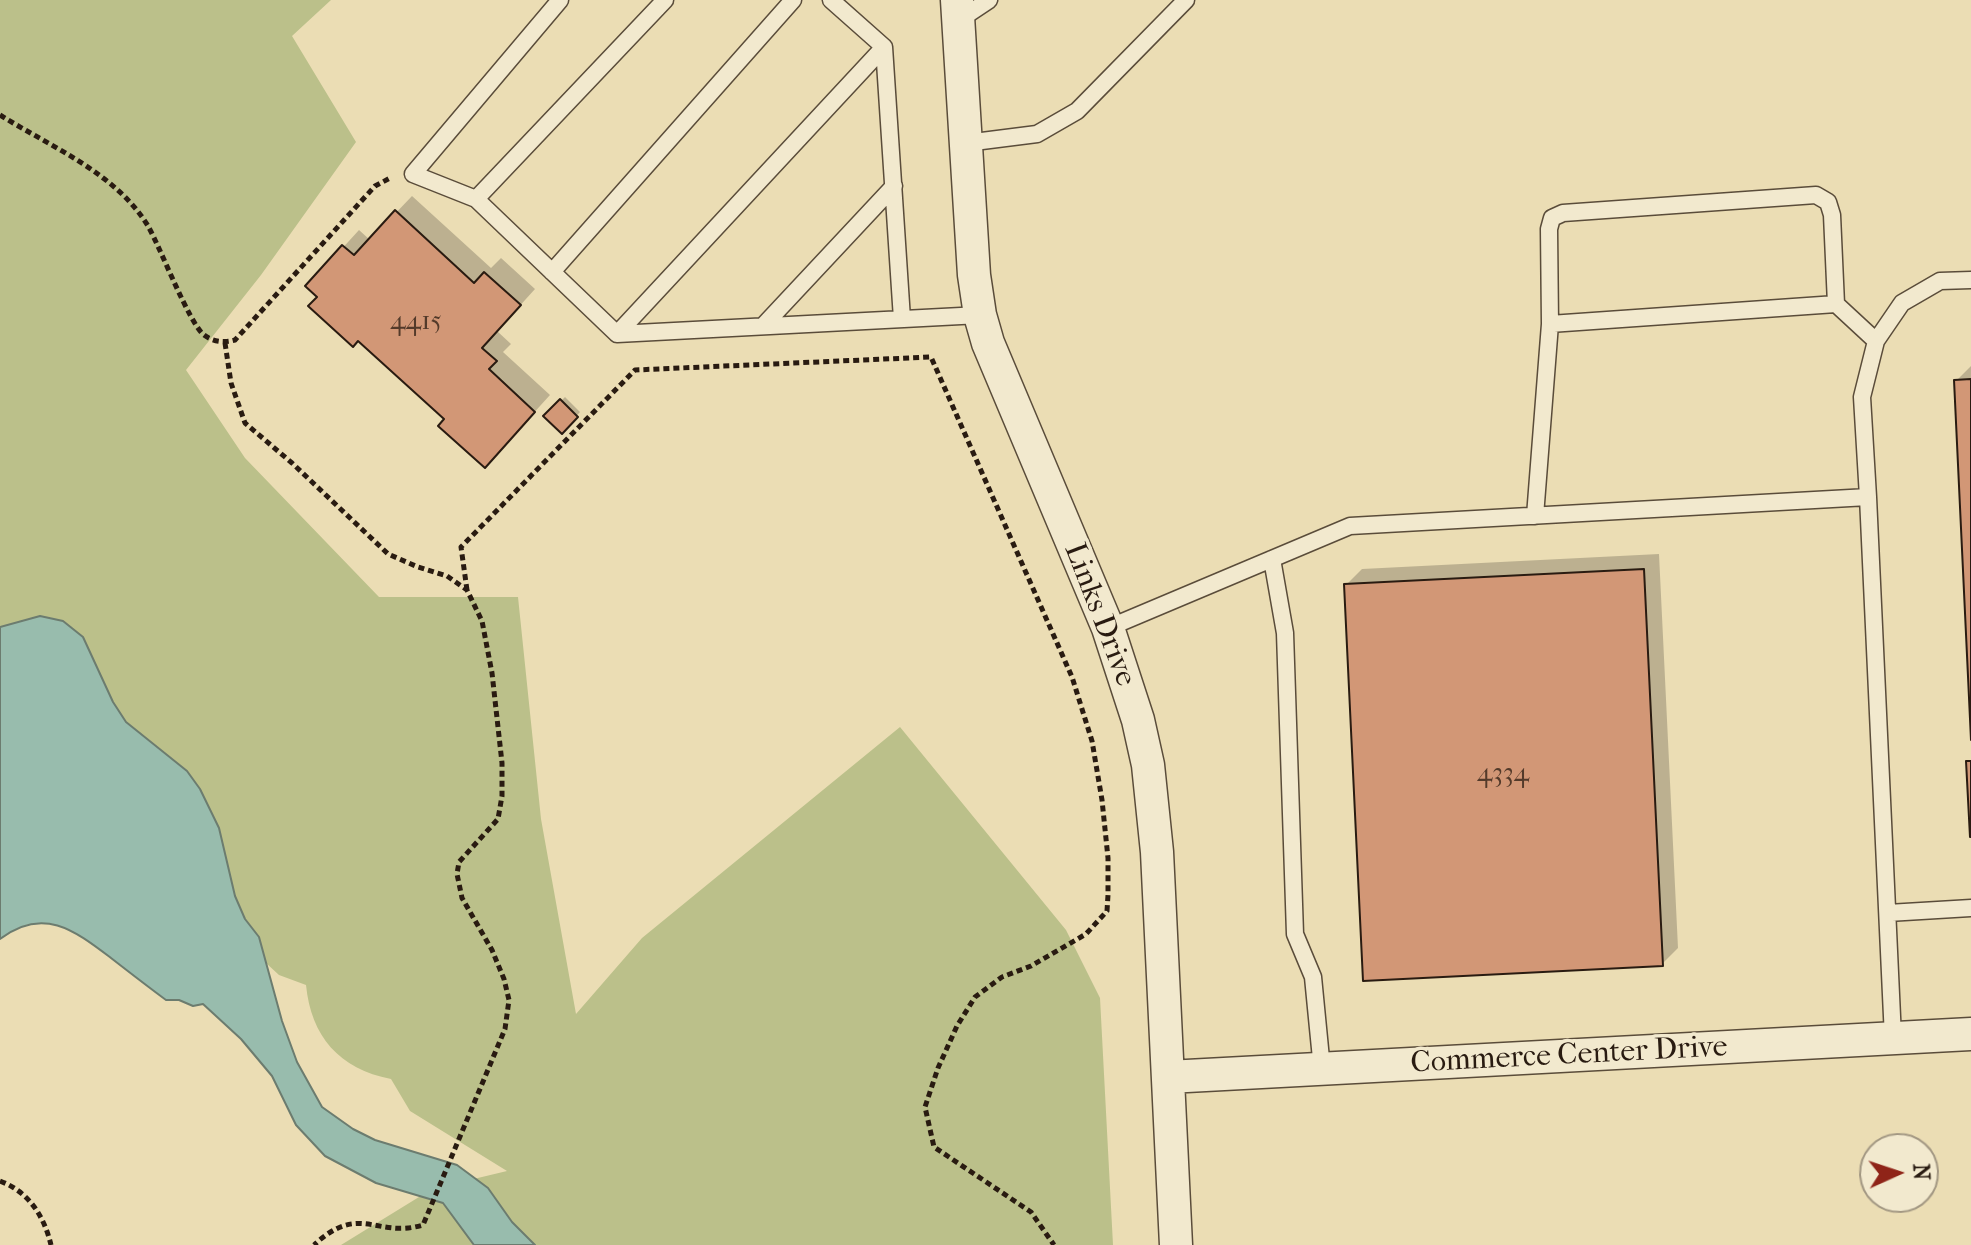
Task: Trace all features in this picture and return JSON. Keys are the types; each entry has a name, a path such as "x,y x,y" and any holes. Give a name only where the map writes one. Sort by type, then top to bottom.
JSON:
{"street":[{"name":"Links Drive","path":"958,10 974,275 980,315 1014,407 1108,628 1138,720 1148,765 1157,852 1176,1245"},
{"name":"Commerce Center Drive","path":"1168,1077 1971,1034"}],"lane":[{"path":"560,0 413,174 476,199 617,334 980,315"},
{"path":"476,199 665,0"},
{"path":"552,272 793,0"},
{"path":"831,0 884,47 902,319"},
{"path":"958,10 989,0"},
{"path":"966,143 1037,134 1077,111 1186,0"},
{"path":"617,334 884,47"},
{"path":"763,326 894,186"},
{"path":"1535,516 1550,324 1549,229 1552,218 1579,211 1816,195 1828,202 1832,215 1836,304 1876,341"},
{"path":"1893,1038 1862,397 1876,341 1902,303 1940,281 1971,280"},
{"path":"1550,324 1836,304"},
{"path":"1108,628 1350,526 1868,497"},
{"path":"1272,559 1285,633 1295,934 1313,977 1322,1069"},
{"path":"1888,913 1971,908"}],"path":[{"path":"0,115 68,155 117,189 148,226 193,319 205,336 225,343 235,340 375,186 390,177 413,174"},
{"path":"225,343 231,383 245,423 388,554 447,576 467,590"},
{"path":"314,1245 330,1230 358,1221 405,1230 423,1225 505,1029 509,1000 504,979 492,950 462,898 457,874 459,862 498,819 502,796 502,763 492,673 482,621 467,590 461,547 635,370 931,357 1072,677 1095,756 1108,858 1108,895 1107,911 1086,934 1031,966 1002,977 975,997 957,1026 925,1107 934,1147 1031,1212 1054,1245"},
{"path":"0,1181 21,1192 35,1206 45,1223 51,1245"}],"green space":[{"path":"0,0 331,0 292,36 356,142 261,275 186,370 245,458 379,597 518,597 541,819 576,1014 642,938 900,727 1066,930 1100,998 1113,1245 341,1245 432,1189 507,1171 410,1111 391,1079 356,1067 331,1047 314,1020 306,985 279,975 266,963 0,691"}],"shaded area":[{"path":"40,616 63,621 83,637 113,702 126,722 187,771 200,789 219,828 235,896 245,919 259,937 282,1021 297,1062 322,1107 375,1140 457,1165 488,1188 512,1222 535,1245 474,1245 443,1203 376,1183 325,1156 296,1125 272,1076 241,1039 203,1004 193,1006 179,1000 166,1000 84,939 58,926 30,924 0,939 0,627"}],"building":[{"path":"395,210 474,283 484,272 521,305 482,348 497,361 489,369 535,412 485,468 438,426 444,419 358,341 353,347 308,306 317,297 305,286 342,245 354,255"},
{"path":"1971,379 1971,740 1954,380"},
{"path":"560,399 578,417 562,434 543,416"},
{"path":"1644,569 1663,966 1363,981 1344,584"},
{"path":"1966,761 1971,761 1971,837 1970,837"}]}
